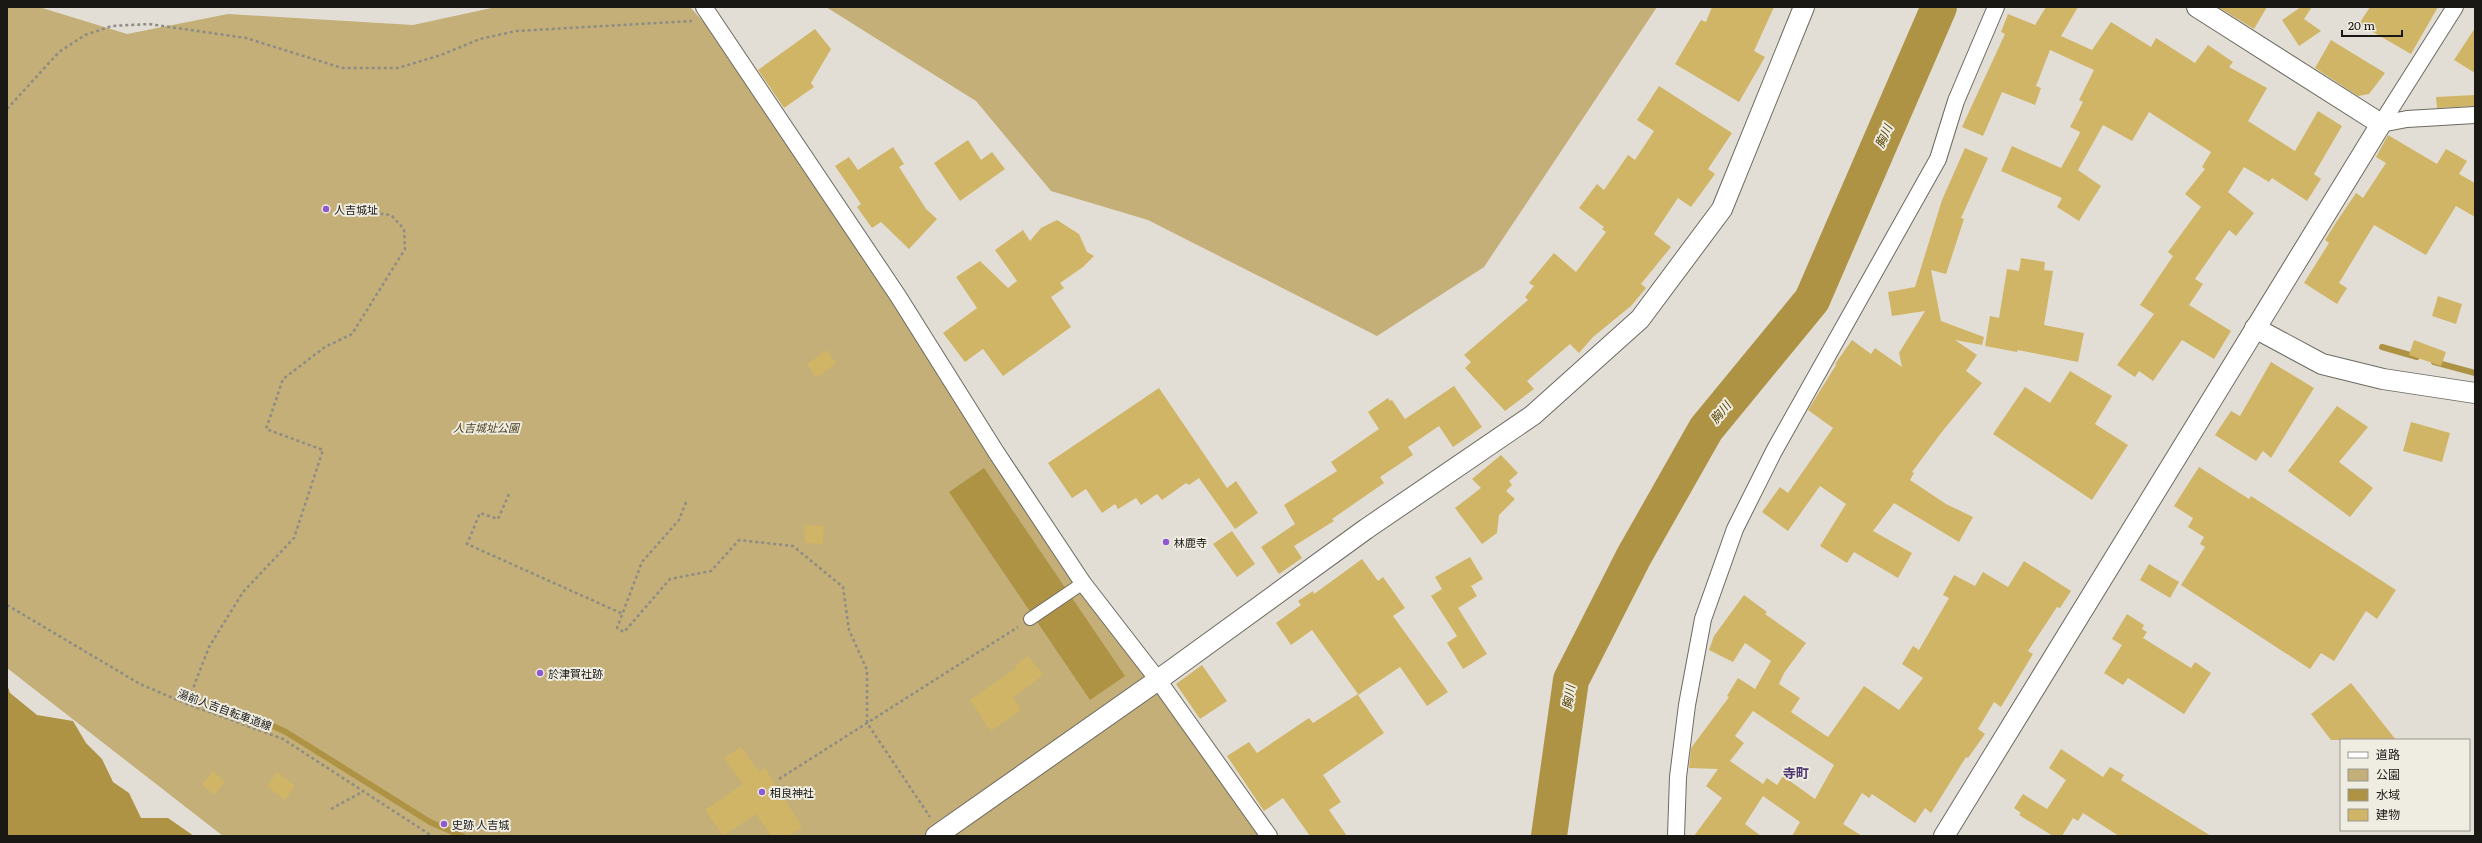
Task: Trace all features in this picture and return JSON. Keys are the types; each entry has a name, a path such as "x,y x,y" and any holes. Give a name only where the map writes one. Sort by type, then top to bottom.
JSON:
{"street":[{"path":"934,827 1158,680 1366,529 1533,415 1640,319 1722,209 1804,7"},
{"path":"1676,836 1678,778 1688,698 1703,619 1735,529 1774,451 1938,159 1956,101 1996,7"},
{"path":"2197,7 2381,124 2407,119 2475,115"},
{"path":"1944,836 2255,328 2455,7"},
{"path":"708,13 898,296 996,452 1077,587 1158,680 1269,836"},
{"path":"2255,328 2322,364 2382,379 2475,393"},
{"path":"1030,619 1077,587"}],"path":[{"path":"7,109 59,52 84,35 112,26 149,24 246,38 342,68 398,68 441,55 480,39 516,31 708,13"},
{"path":"187,704 209,647 243,592 294,538 323,450 266,429 283,379 325,347 352,334 405,249 404,229 392,215 366,212"},
{"path":"509,494 498,519 480,513 467,544 623,614"},
{"path":"686,502 678,520 642,562 617,628 624,632 670,579 711,571 738,540 793,546 843,587 849,630 867,670 867,723 934,827"},
{"name":"湯前人吉自転車道線","path":"7,605 140,684 187,704 283,738 432,836"},
{"path":"779,779 1030,619"},
{"path":"331,809 364,791"}],"green space":[{"name":"人吉城址公園","path":"7,7 39,7 127,34 228,14 413,25 496,7 690,7 711,30 1262,836 223,836 7,668"},
{"path":"826,7 1657,7 1484,267 1377,336 1148,220 1051,191 976,101"}],"water":[{"path":"984,468 1125,676 1090,700 949,492"},
{"path":"7,684 10,693 37,715 73,721 86,743 102,759 113,782 129,793 141,818 168,818 194,836 7,836"}],"building":[{"path":"1712,7 1774,7 1754,51 1765,57 1739,102 1675,64 1701,20 1706,22"},
{"path":"2046,7 2078,7 2061,36 2092,50 2111,22 2151,47 2156,38 2195,63 2208,45 2233,62 2229,67 2267,88 2248,121 2295,151 2318,111 2342,126 2314,174 2321,179 2307,201 2272,178 2269,182 2244,167 2228,192 2254,213 2236,236 2229,230 2195,279 2203,284 2189,305 2231,331 2214,359 2182,340 2153,381 2139,371 2135,377 2117,365 2154,314 2140,305 2173,256 2168,252 2201,207 2185,194 2205,169 2202,167 2211,152 2149,112 2132,141 2103,125 2078,170 2101,186 2079,221 2057,207 2062,198 2001,171 2012,146 2061,168 2079,135 2080,132 2070,127 2083,102 2079,100 2094,70 2050,50 2036,86 2041,88 2035,105 2002,92 1983,136 1962,127 2005,34 2001,32 2008,14 2035,25"},
{"path":"2218,7 2267,7 2254,29"},
{"path":"2301,7 2312,7 2304,19 2321,31 2299,46 2282,20"},
{"path":"2370,7 2438,7 2411,54 2359,24"},
{"path":"2475,28 2475,73 2454,60"},
{"path":"815,29 831,49 811,83 814,87 784,108 758,70"},
{"path":"2331,40 2385,73 2369,94 2358,96 2315,68"},
{"path":"1659,86 1732,133 1708,169 1715,174 1691,207 1678,198 1654,234 1671,247 1641,284 1646,288 1631,306 1593,337 1579,353 1570,344 1527,381 1534,389 1505,411 1465,368 1471,362 1464,355 1528,300 1525,297 1534,286 1529,283 1554,253 1576,272 1606,232 1602,229 1604,227 1579,208 1597,184 1604,190 1628,155 1635,160 1654,131 1637,120"},
{"path":"2475,95 2475,106 2437,108 2436,97"},
{"path":"2388,135 2437,164 2446,149 2467,161 2459,174 2475,183 2475,217 2456,206 2426,255 2374,225 2339,283 2347,288 2337,304 2304,283 2329,243 2325,240 2356,193 2363,198 2386,163 2376,157"},
{"path":"968,140 981,160 992,152 1005,169 960,201 934,163"},
{"path":"893,147 904,164 899,167 926,209 937,219 909,249 881,222 872,228 857,207 861,204 835,166 849,157 858,170"},
{"path":"1965,148 1988,158 1961,218 1964,219 1946,274 1931,270 1941,321 1984,337 1982,345 1955,340 1977,355 1966,371 1982,383 1941,433 1912,472 1914,473 1910,480 1946,504 1973,517 1959,542 1894,503 1873,531 1912,553 1898,578 1854,552 1847,563 1820,546 1846,504 1820,486 1788,531 1762,512 1780,487 1788,493 1833,428 1808,410 1836,365 1835,364 1852,340 1871,354 1875,348 1902,367 1899,353 1925,311 1892,316 1888,292 1915,287 1942,200"},
{"path":"1057,220 1079,234 1087,252 1094,256 1083,267 1060,283 1064,288 1051,297 1071,327 1003,376 983,349 965,362 943,333 977,308 956,277 980,261 1008,288 1017,281 995,250 1023,230 1030,241 1041,228"},
{"path":"2021,258 2045,262 2044,270 2053,271 2044,325 2084,333 2078,362 2018,350 2017,352 1985,346 1990,316 1999,318 2007,269 2019,271"},
{"path":"2438,296 2462,304 2456,324 2432,316"},
{"path":"2414,340 2446,352 2441,366 2409,355"},
{"path":"827,350 836,363 816,378 807,364"},
{"path":"2271,362 2314,388 2271,458 2263,451 2256,461 2215,435 2231,411 2240,416"},
{"path":"2070,371 2112,396 2095,424 2128,445 2092,500 1993,434 2025,387 2050,403"},
{"path":"1454,386 1482,427 1453,447 1439,426 1408,447 1413,455 1380,477 1384,483 1332,519 1334,521 1294,546 1302,558 1279,574 1261,547 1295,524 1284,505 1337,471 1331,462 1379,429 1368,412 1388,398 1390,401 1392,400 1405,419"},
{"path":"1159,388 1227,488 1236,481 1258,513 1235,529 1199,478 1189,485 1186,483 1162,500 1157,494 1141,505 1136,498 1118,509 1115,504 1102,513 1086,489 1072,498 1048,463"},
{"path":"2337,406 2368,427 2339,462 2373,488 2350,517 2288,471"},
{"path":"2411,422 2450,433 2442,462 2403,451"},
{"path":"1501,455 1518,473 1509,481 1512,485 1506,491 1515,499 1499,515 1497,533 1482,544 1455,508 1481,488 1472,479"},
{"path":"2199,467 2249,499 2251,496 2396,590 2377,619 2366,611 2334,661 2321,653 2310,669 2181,585 2205,547 2200,544 2204,537 2188,527 2193,518 2174,506"},
{"path":"805,525 824,526 823,544 805,543"},
{"path":"1232,531 1255,564 1237,577 1213,544"},
{"path":"1470,557 1483,579 1471,586 1477,596 1458,608 1487,654 1463,669 1447,643 1457,636 1431,596 1442,589 1435,577"},
{"path":"1362,559 1378,581 1383,577 1405,608 1393,616 1448,692 1427,706 1400,667 1358,695 1384,733 1323,775 1341,802 1329,810 1347,836 1310,836 1283,798 1264,811 1227,756 1249,742 1257,753 1309,718 1313,723 1358,694 1312,630 1291,645 1276,623 1301,605 1298,601 1313,591 1314,594"},
{"path":"2024,561 2071,591 2060,608 2057,607 2028,651 2033,654 2001,707 1994,702 1978,729 1985,734 1968,758 1966,757 1931,813 1925,808 1915,823 1872,794 1869,798 1862,793 1843,824 1862,836 1792,836 1800,822 1763,796 1745,824 1761,836 1694,836 1722,798 1706,786 1718,769 1689,768 1691,748 1729,697 1727,696 1738,678 1755,689 1771,661 1745,643 1733,662 1709,650 1714,636 1744,595 1767,612 1765,614 1806,643 1784,673 1779,684 1800,698 1791,712 1828,737 1864,686 1899,710 1923,678 1902,664 1913,646 1919,650 1949,598 1943,595 1954,575 1975,586 1983,572 2008,587","holes":["1753,711 1834,765 1815,799 1783,776 1777,785 1767,778 1763,784 1730,761 1744,743 1735,736"]},
{"path":"2149,564 2179,582 2170,598 2140,580"},
{"path":"2127,614 2144,625 2142,629 2147,632 2143,638 2191,668 2195,662 2211,673 2184,714 2128,678 2123,685 2104,673 2122,645 2112,639"},
{"path":"1028,656 1043,675 1013,698 1021,710 991,731 970,700 1016,668 1015,666"},
{"path":"1202,665 1227,701 1200,719 1176,684"},
{"path":"2351,683 2395,739 2331,740 2311,714"},
{"path":"741,747 759,772 765,768 802,827 789,836 771,836 756,814 723,836 705,810 743,784 724,758"},
{"path":"2061,749 2103,777 2110,767 2124,775 2121,780 2211,836 2119,836 2083,813 2078,821 2073,818 2062,836 2053,836 2019,815 2021,813 2014,808 2023,794 2047,809 2066,780 2049,768"},
{"path":"213,771 225,782 214,795 202,784"},
{"path":"277,772 295,786 285,800 267,786"}],"waterway":[{"name":"胸川","path":"1549,836 1571,680 1634,556 1706,429 1812,300 1939,7"},
{"path":"2382,347 2417,357"},
{"path":"2434,362 2475,373"},
{"path":"197,701 249,715 286,732 430,822 462,836"}],"place":[{"name":"人吉城址","path":"326,209"},
{"name":"林鹿寺","path":"1166,542"},
{"name":"於津賀社跡","path":"540,673"},
{"name":"相良神社","path":"762,792"},
{"name":"史跡 人吉城","path":"444,824"}],"district":[{"name":"寺町","path":"1796,772"}]}
